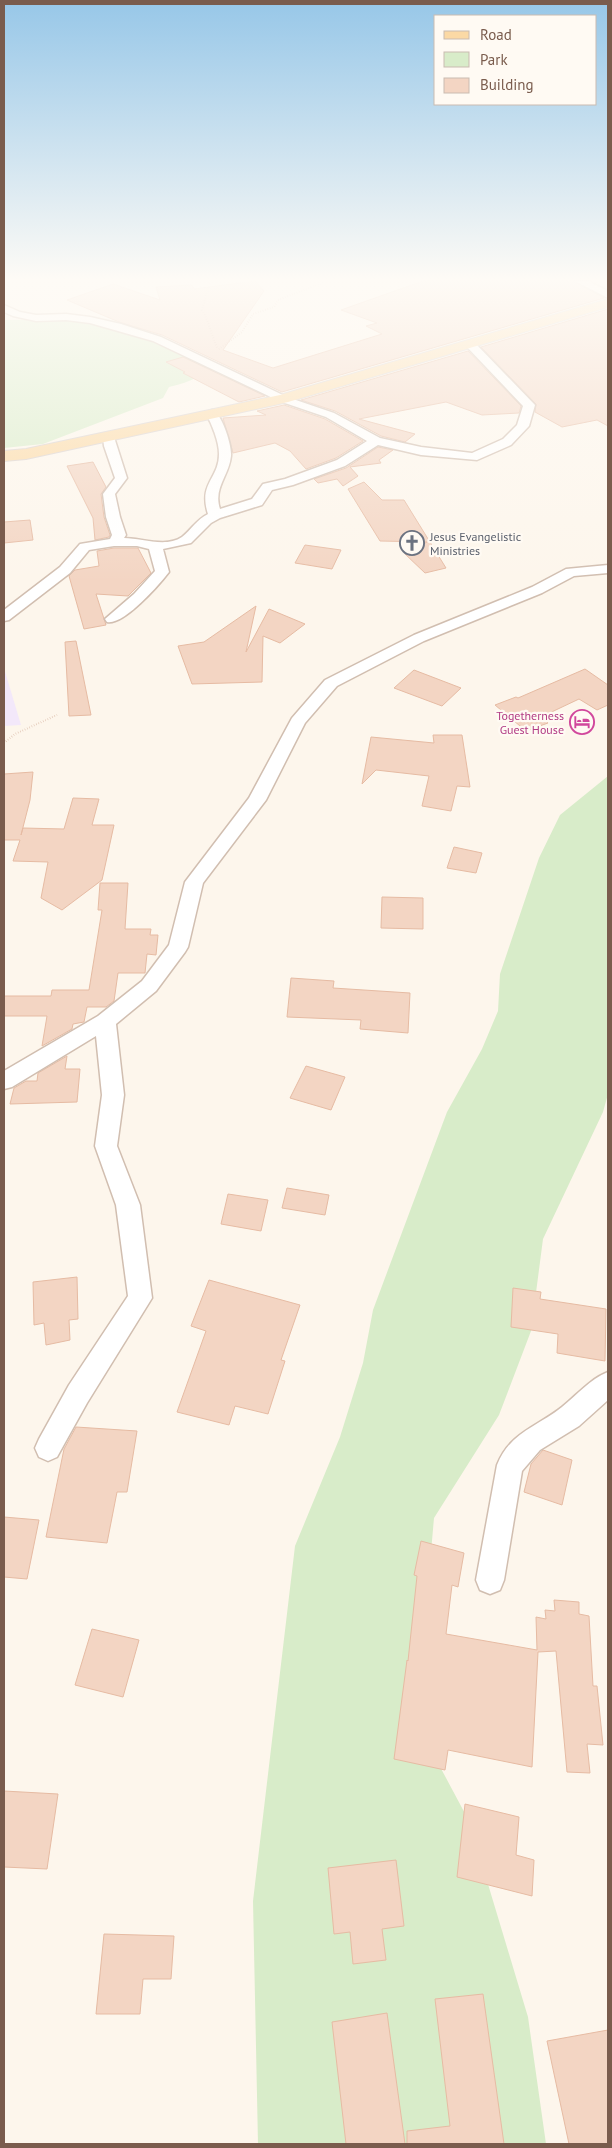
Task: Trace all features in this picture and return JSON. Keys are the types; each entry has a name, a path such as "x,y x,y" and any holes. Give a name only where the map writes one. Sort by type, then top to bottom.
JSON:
{"main road":[{"path":"4,456 26,454 109,437 282,399 344,381"}],"street":[{"path":"247,381 282,399 330,415 376,441 421,451 473,457 507,442 523,426 529,404 507,381"},
{"path":"212,414 220,429 219,433 225,446 225,458 213,485 210,503 215,515"},
{"path":"109,437 110,446 121,478 109,494 112,517 119,535 114,542"},
{"path":"4,617 65,570 85,547 114,542 137,542 155,546 178,543 186,540 206,520 215,515 257,502 268,487 289,482 341,463 376,441"},
{"path":"112,619 139,597 162,572 155,546"},
{"path":"4,1081 106,1021 149,986 178,947 194,882 258,800 298,721 331,683 419,638 537,590 571,572 608,569"},
{"path":"48,1448 78,1394 140,1298 128,1205 106,1146 113,1095 106,1021"},
{"path":"490,1580 510,1465 530,1441 570,1417 608,1384"}],"path":[{"path":"4,743 14,734 57,715"}],"shaded area":[{"path":"4,668 21,725 4,726"}],"green space":[{"path":"4,381 189,381 169,387 163,398 43,444 4,448"},
{"path":"608,776 608,1094 603,1112 543,1239 531,1331 499,1415 434,1518 426,1609 422,1733 469,1821 528,2017 546,2144 258,2144 253,1901 295,1546 340,1437 363,1363 373,1310 447,1112 482,1049 498,1011 500,974 539,858 560,815"}],"building":[{"path":"199,381 234,381 265,396 239,402"},
{"path":"259,381 319,381 282,392"},
{"path":"365,381 497,381 521,406 519,413 482,415 446,402 359,419 415,434 405,442 381,436 335,411 301,400"},
{"path":"514,381 608,381 608,426 597,420 562,427 535,412 536,404"},
{"path":"284,405 325,419 363,441 336,458 306,469 290,451 275,443 233,453 223,418 266,415 257,411"},
{"path":"378,447 393,450 379,460 381,463 350,467 358,476 343,486 337,479 318,483 314,479 346,468"},
{"path":"93,462 106,487 101,494 104,517 110,535 109,537 95,540 93,518 67,466"},
{"path":"364,482 382,500 404,500 446,568 425,573 405,554 427,542 380,541 348,489"},
{"path":"30,520 33,540 4,543 4,522"},
{"path":"305,545 341,550 332,569 295,563"},
{"path":"114,548 138,548 151,573 128,596 96,594 106,625 84,629 69,576 75,570 99,566 97,551"},
{"path":"256,606 246,652 269,609 305,624 280,643 263,636 262,682 192,684 178,646 204,642"},
{"path":"76,641 91,715 69,716 65,642"},
{"path":"585,669 608,685 608,705 597,710 579,699 541,717 548,723 526,731 495,705 516,697 518,698"},
{"path":"414,670 461,688 442,706 394,688"},
{"path":"433,735 462,735 470,787 457,786 451,811 422,806 429,776 376,770 362,784 371,737 434,743"},
{"path":"33,772 30,800 21,835 23,828 64,829 73,798 99,799 92,825 114,825 102,880 62,910 41,898 48,862 13,861 20,840 4,840 4,774"},
{"path":"454,847 482,853 476,873 447,868"},
{"path":"100,883 128,883 125,929 151,929 150,935 158,935 156,955 147,954 145,973 118,973 114,1001 106,1007 87,1007 84,1022 73,1024 72,1029 42,1046 47,1016 4,1016 4,996 51,996 52,990 89,990 102,910 98,910"},
{"path":"382,897 423,898 423,929 381,928"},
{"path":"291,978 334,981 333,988 410,993 408,1033 360,1029 361,1020 287,1017"},
{"path":"67,1056 65,1069 80,1069 77,1102 10,1104 14,1088 26,1081 37,1081 38,1073"},
{"path":"306,1066 345,1077 331,1110 290,1098"},
{"path":"287,1188 329,1195 325,1215 282,1208"},
{"path":"228,1194 268,1200 261,1231 221,1224"},
{"path":"77,1277 78,1319 69,1320 70,1340 46,1345 44,1323 34,1325 33,1282"},
{"path":"209,1280 300,1305 281,1360 285,1361 268,1414 235,1406 229,1425 177,1412 206,1331 191,1326"},
{"path":"513,1288 541,1292 540,1299 606,1309 605,1361 557,1353 558,1334 511,1327"},
{"path":"76,1427 137,1431 127,1492 117,1492 107,1543 46,1537 64,1449"},
{"path":"543,1450 572,1460 562,1505 524,1492 531,1464"},
{"path":"4,1517 39,1520 27,1579 4,1577"},
{"path":"421,1541 464,1553 458,1587 452,1585 446,1634 537,1650 536,1617 546,1619 545,1610 555,1611 554,1600 579,1602 579,1614 589,1616 593,1686 597,1686 603,1745 587,1744 590,1773 567,1772 556,1651 538,1652 532,1767 448,1750 445,1770 394,1759 408,1661 417,1576 414,1575"},
{"path":"92,1629 139,1640 123,1697 75,1685"},
{"path":"4,1791 58,1794 47,1869 4,1867"},
{"path":"465,1804 519,1817 516,1855 534,1860 532,1896 457,1877"},
{"path":"396,1860 404,1926 382,1929 386,1960 353,1964 350,1932 334,1934 328,1868"},
{"path":"104,1934 174,1936 171,1979 143,1979 140,2014 96,2014"},
{"path":"483,1994 504,2144 407,2144 407,2131 450,2126 435,1999"},
{"path":"387,2013 405,2144 346,2144 332,2022"},
{"path":"608,2030 608,2144 569,2144 547,2041"}],"place":[{"name":"Jesus Evangelistic Ministries","path":"412,543"},
{"name":"Togetherness Guest House","path":"582,722"}]}
